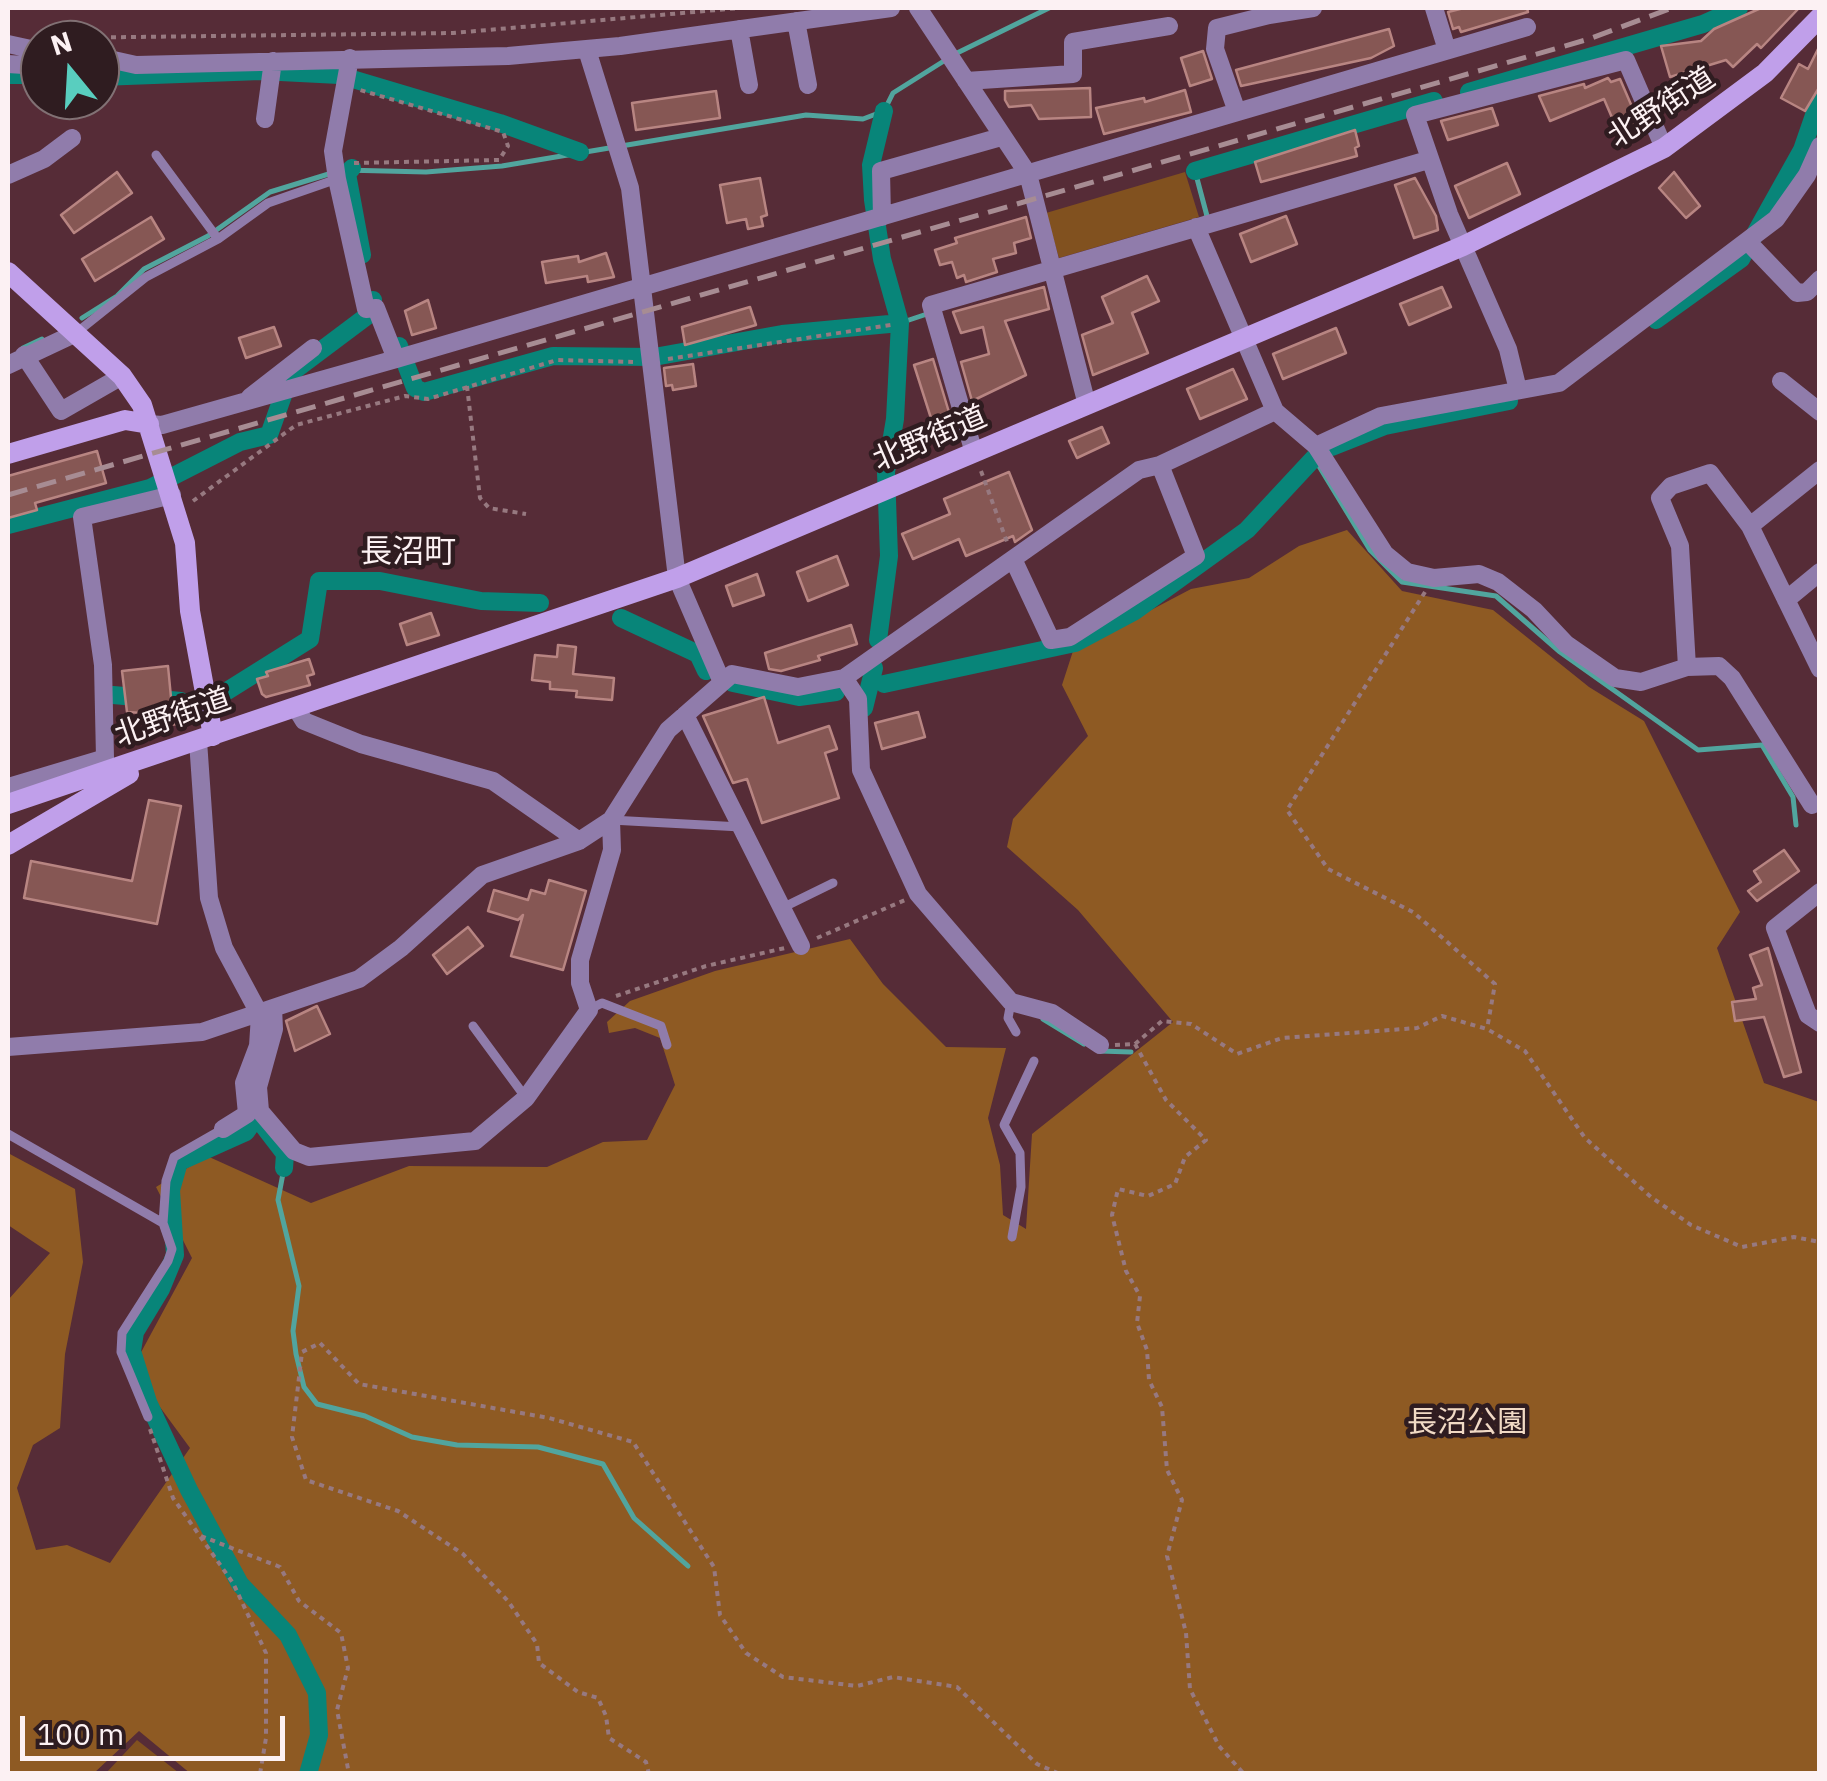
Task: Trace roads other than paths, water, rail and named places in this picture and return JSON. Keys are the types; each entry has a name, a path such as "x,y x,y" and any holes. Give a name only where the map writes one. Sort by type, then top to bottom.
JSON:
{"main road":[{"name":"北野街道","path":"8,804 677,578 1464,246 1664,148 1765,72 1820,16"},
{"path":"8,272 122,376 135,392 150,424 175,504 205,739"},
{"path":"8,454 124,420 150,424"},
{"path":"8,844 174,750"}],"street":[{"path":"120,66 460,58 587,50 891,8"},
{"path":"918,8 1028,174 1087,406"},
{"path":"1236,110 1215,50 1217,28 1268,11 1314,8"},
{"path":"1434,8 1446,50"},
{"path":"796,21 808,85"},
{"path":"966,81 1073,74 1074,42 1169,26"},
{"path":"150,424 162,425 396,359 1526,27"},
{"path":"739,29 749,85"},
{"path":"587,50 626,170 645,287 650,363 677,578 722,680"},
{"path":"350,58 333,152 366,309 376,308 396,359"},
{"path":"1518,390 1508,349 1428,160 1415,115 1626,60 1664,148"},
{"path":"120,61 136,65"},
{"path":"265,119 273,61"},
{"path":"882,218 881,171 1002,137"},
{"path":"8,175 44,160 72,138"},
{"path":"1316,446 1381,416 1559,383 1776,219 1808,176 1820,146"},
{"path":"974,453 931,304 1428,160"},
{"path":"1196,227 1275,411 1316,446 1386,554 1407,572 1434,578 1479,574 1498,582 1534,610 1566,644 1616,678 1641,682 1687,667 1719,666 1732,678 1812,805"},
{"path":"1748,242 1798,293 1806,292 1820,278"},
{"path":"76,333 16,360 61,411 122,376"},
{"path":"242,403 312,348"},
{"path":"1781,381 1818,409"},
{"path":"8,1047 202,1032 359,979 401,948 482,875 579,841 610,820 650,754 722,680 732,674 798,687 844,678 1139,470 1160,465 1275,411"},
{"path":"1014,561 1051,640 1070,636 1196,556 1160,465"},
{"path":"1750,526 1820,470"},
{"path":"1687,667 1680,546 1660,498 1672,486 1710,473 1750,526 1820,670"},
{"path":"8,788 105,758 103,666 82,517 175,504"},
{"path":"1786,600 1820,572"},
{"path":"844,678 858,699 862,770 918,894 1011,1002 1052,1013 1100,1045"},
{"path":"296,708 304,721 362,744 494,781 579,841"},
{"path":"685,714 801,946"},
{"path":"205,739 209,898 224,948 267,1011 274,1029 258,1087 260,1110 294,1151 309,1156 476,1141 526,1098 595,1006 580,984 580,960 612,850 610,820"},
{"path":"1816,1015 1775,928 1820,892"},
{"path":"224,1129 247,1114 244,1083 267,1011"}],"lane":[{"path":"156,155 218,239"},
{"path":"76,333 146,276 218,239 268,202 336,171"},
{"path":"610,820 741,828"},
{"path":"782,908 834,883"},
{"path":"1011,1002 1008,1018 1016,1032"},
{"path":"595,1006 661,1026 667,1046"},
{"path":"473,1026 526,1098"},
{"path":"1012,1236 1020,1188 1020,1154 1004,1125 1034,1060"},
{"path":"148,1416 121,1352 122,1333 172,1249 164,1222 166,1181 174,1156 224,1129"},
{"path":"8,1134 164,1222"}],"waterway":[{"path":"343,170 426,172 502,166 806,115 863,119 884,111 893,93 955,54 1049,8"},
{"path":"1469,92 1703,24 1739,8"},
{"path":"120,76 261,71 339,75 500,123 580,152"},
{"path":"8,75 20,75"},
{"path":"1656,320 1741,259 1802,150 1820,98"},
{"path":"1195,171 1434,101"},
{"path":"878,640 889,556 886,472 895,419 900,323 882,259 873,200 871,165 884,111"},
{"path":"352,168 347,174 362,255"},
{"path":"1195,171 1207,216 1203,220"},
{"path":"82,318 117,296 144,269 208,236 270,192 332,173"},
{"path":"8,525 150,488 240,442 269,435 291,373 367,316 373,300"},
{"path":"900,323 930,313"},
{"path":"399,346 415,388 424,392 553,356 654,357 782,334 900,323"},
{"path":"23,348 42,339"},
{"path":"1332,447 1385,426 1509,401"},
{"path":"1314,458 1370,550 1402,582 1496,596 1560,652 1698,750 1762,745 1793,797 1796,825"},
{"path":"884,684 1075,643 1135,611 1247,530 1314,458"},
{"path":"227,691 310,639 319,581 380,581 481,601 540,603"},
{"path":"621,618 698,654 706,671"},
{"path":"864,708 874,668"},
{"path":"733,683 799,697 836,692"},
{"path":"113,695 181,701"},
{"path":"1043,1019 1084,1044"},
{"path":"1099,1051 1131,1052"},
{"path":"252,1111 285,1154 284,1168"},
{"path":"255,1119 246,1132 179,1162 171,1190 175,1255 161,1289 135,1332 132,1351 148,1402 189,1490 240,1584 288,1635 317,1693 319,1735 308,1774"},
{"path":"284,1168 278,1200 299,1286 293,1331 296,1354 304,1387 317,1404 365,1416 412,1437 457,1445 538,1447 603,1464 634,1518 688,1566"}],"railway":[{"path":"8,495 1589,39 1672,8"}],"district":[{"name":"長沼町","path":"408,553"}],"park label":[{"name":"長沼公園","path":"1467,1423"}]}
